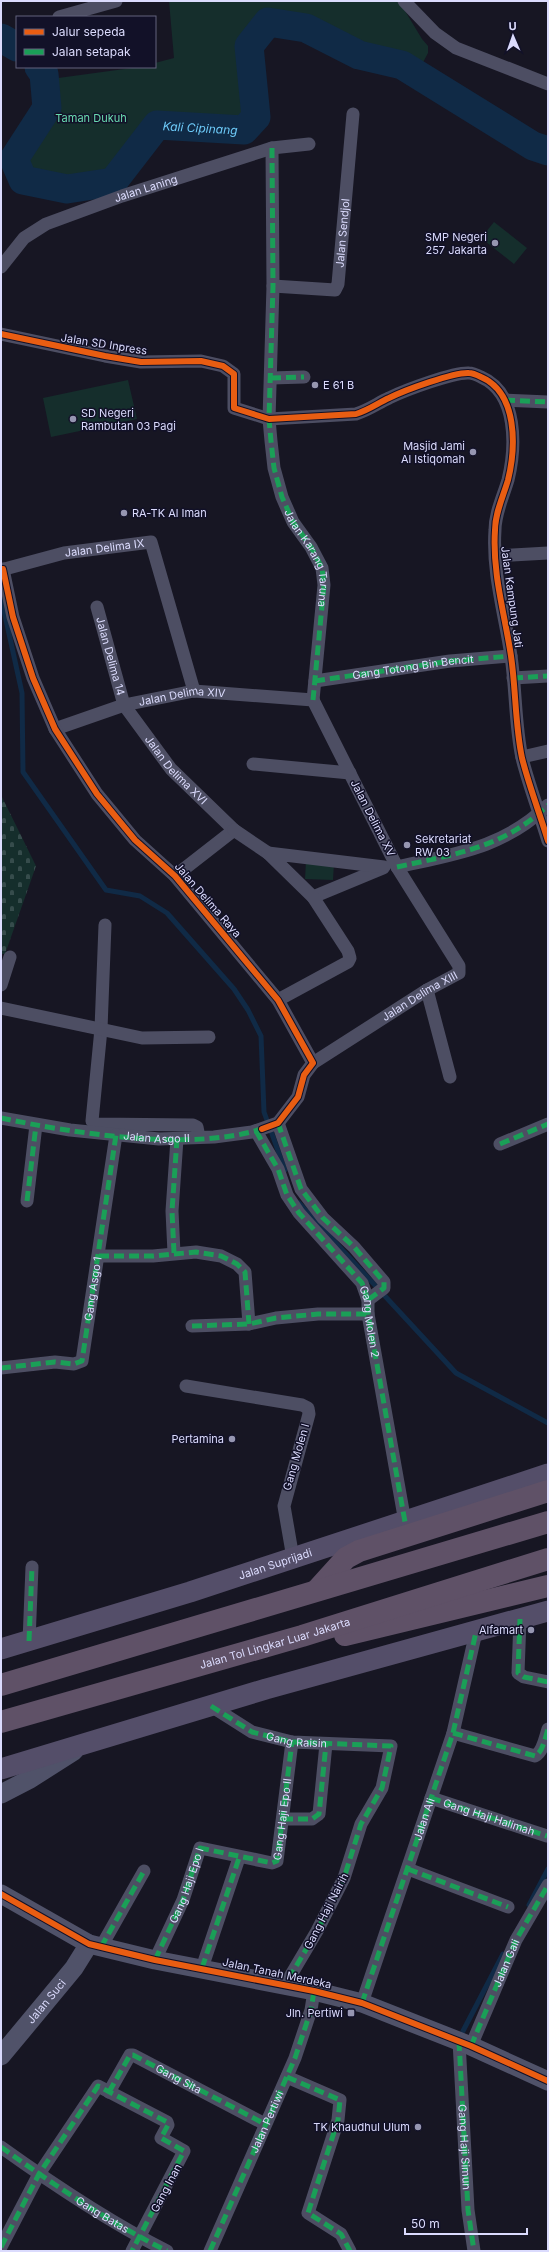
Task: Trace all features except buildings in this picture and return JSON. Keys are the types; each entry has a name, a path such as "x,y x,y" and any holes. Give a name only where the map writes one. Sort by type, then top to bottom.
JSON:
{"highway":[{"path":"317,1590 346,1558 358,1551 548,1491"},
{"path":"1,1685 548,1522"},
{"name":"Jalan Tol Lingkar Luar Jakarta","path":"1,1722 302,1636 548,1559"},
{"path":"302,1636 347,1636 548,1586"}],"main road":[{"name":"Jalan Suprijadi","path":"1,1649 190,1592 548,1474"},
{"path":"1,1769 331,1671 548,1611"}],"street":[{"path":"63,16 116,1"},
{"path":"404,1 435,33 456,48 548,84"},
{"name":"Jalan Sendjol","path":"273,286 335,290 338,284 353,114"},
{"name":"Jalan Laning","path":"1,267 24,238 46,224 122,196 272,148 309,144"},
{"path":"269,418 273,286 272,148"},
{"name":"Jalan SD Inpress","path":"1,334 141,362 201,361 223,366 234,374 234,408 269,418 356,414 368,410 390,397 456,375 470,373"},
{"name":"Jalan Kampung Jati","path":"470,373 483,378 505,400 510,414 513,445 508,478 495,519 496,556 511,656 522,758 544,809 548,841"},
{"path":"271,378 304,377"},
{"path":"505,400 548,402"},
{"name":"Jalan Karang Taruna","path":"269,418 274,468 282,497 293,522 311,547 322,568 324,585 313,700"},
{"name":"Jalan Delima IX","path":"2,569 64,553 151,542 194,691"},
{"path":"496,556 548,553"},
{"name":"Jalan Delima Raya","path":"2,569 13,617 33,678 55,729 97,794 130,835 175,876 278,1000 313,1063"},
{"name":"Jalan Delima 14","path":"97,607 124,705"},
{"name":"Gang Totong Bin Bencit","path":"315,681 450,661 511,656"},
{"path":"513,678 548,676"},
{"name":"Jalan Delima XIV","path":"55,729 124,705 194,691 313,700"},
{"name":"Jalan Delima XV","path":"313,700 350,774 392,866"},
{"name":"Jalan Delima XVI","path":"124,705 171,770 234,830 268,853 313,897 348,951 350,958 348,962 278,1000"},
{"path":"522,758 548,751"},
{"name":"Jalan Delima XV","path":"253,764 350,774"},
{"path":"313,897 392,866 485,846 508,835 544,809"},
{"path":"175,876 234,830"},
{"name":"Jalan Delima XVI","path":"268,853 392,866"},
{"name":"Jalan Delima XIII","path":"313,1063 427,990 459,973 459,966 392,866"},
{"path":"105,925 101,1029 92,1121 96,1124 193,1125 197,1127 198,1132"},
{"path":"1,985 10,957"},
{"path":"427,990 450,1077"},
{"path":"1,1008 142,1038 209,1036"},
{"path":"313,1063 304,1075 298,1097 276,1124 301,1189 322,1218 354,1248 384,1282 384,1288 370,1299"},
{"name":"Jalan Asgo II","path":"1,1118 36,1125 116,1135 177,1139 214,1137 259,1130 276,1124"},
{"path":"500,1144 548,1124"},
{"path":"28,1201 36,1125"},
{"name":"Gang Molen 2","path":"259,1130 278,1169 287,1195 299,1213 362,1283 370,1299 368,1314 405,1522"},
{"name":"Gang Asgo 1","path":"1,1368 55,1362 74,1364 82,1361 116,1135"},
{"path":"174,1253 172,1211 177,1139"},
{"path":"99,1256 153,1256 196,1252 221,1256 237,1264 245,1272 249,1324"},
{"path":"192,1326 249,1324 276,1318 318,1314 368,1314"},
{"name":"Gang Molen I","path":"186,1386 302,1405 308,1408 309,1414 284,1506 293,1558"},
{"path":"28,1641 32,1567"},
{"path":"520,1619 518,1673 524,1677 548,1682"},
{"name":"Jalan Ali","path":"362,2003 453,1733 476,1632"},
{"name":"Gang Raisin","path":"211,1706 252,1732 292,1742 390,1745"},
{"path":"453,1733 535,1756 543,1746 548,1729"},
{"name":"Gang Haji Epo II","path":"239,1858 272,1863 278,1861 292,1742"},
{"path":"1,1794 30,1779 87,1743"},
{"path":"283,1819 312,1819 319,1814 326,1744"},
{"name":"Gang Haji Nairih","path":"285,1985 317,1931 344,1878 361,1824 382,1788 391,1747 390,1745"},
{"name":"Gang Haji Halimah","path":"431,1798 547,1836"},
{"name":"Gang Haji Epo I","path":"155,1960 183,1900 200,1848 239,1858"},
{"path":"202,1968 239,1858"},
{"path":"408,1869 508,1907"},
{"path":"95,1946 144,1871"},
{"name":"Jalan Gali","path":"465,2044 516,1940 548,1885"},
{"name":"Jalan Tanah Merdeka","path":"1,1894 95,1946 155,1960 314,1991 362,2003 465,2044 548,2081"},
{"name":"Jalan Suci","path":"1,2056 74,1968 95,1946"},
{"name":"Jalan Pertiwi","path":"210,2251 287,2077 308,2022 314,1991"},
{"name":"Gang Haji Simun","path":"465,2044 468,2210 474,2251"},
{"name":"Gang Sita","path":"109,2092 130,2055 134,2055 265,2124"},
{"path":"287,2077 340,2100 338,2120 308,2213 341,2234 350,2251"},
{"path":"1,2247 39,2174 96,2087 102,2087 109,2092"},
{"name":"Gang Inan","path":"109,2092 167,2122 168,2125 161,2138 184,2151 139,2237"},
{"name":"Gang Batas","path":"1,2147 39,2174 139,2237 167,2251"},
{"path":"132,2251 139,2237"}],"green space":[{"name":"Taman Dukuh","path":"169,1 399,1 422,39 428,46 428,53 420,68 366,54 346,46 331,32 318,25 293,18 275,22 268,21 257,31 250,42 246,53 244,65 245,118 237,124 224,126 157,123 147,127 132,139 108,179 66,183 25,177 17,161 38,132 46,115 51,79 132,68 156,68 156,63 174,58"},
{"path":"494,222 527,248 514,264 481,238"},
{"path":"128,380 137,419 51,437 43,398"},
{"path":"1,795 36,866 5,954 1,954"},
{"path":"306,861 334,863 333,880 305,879"}],"waterway":[{"name":"Kali Cipinang","path":"40,68 44,74 47,108 14,159 23,180 67,189 113,182 157,125 244,130 256,117 249,46 268,22 306,28 359,55 402,65 533,146 548,151"},
{"name":"Kali Cipinang","path":"1,38 16,46"},
{"path":"1,154 29,137"},
{"path":"1,597 22,693 23,772 106,890 140,896 167,913 234,989 248,1010 261,1036 264,1112 285,1170"},
{"path":"299,1203 456,1373 548,1423"},
{"path":"529,1905 548,1869"},
{"path":"463,2031 503,1954"}],"marked path":[{"path":"272,148 273,286 269,419 274,468 282,497 293,522 311,547 322,568 324,585 313,700"},
{"path":"271,378 304,377"},
{"path":"505,400 548,402"},
{"path":"315,681 450,661 511,656"},
{"path":"513,678 548,676"},
{"path":"397,867 459,853 496,840 514,831 548,805"},
{"path":"1,1118 96,1134 167,1140 233,1136 261,1129"},
{"path":"278,1123 301,1189 323,1218 354,1247 384,1282 384,1288 368,1300"},
{"path":"500,1144 548,1124"},
{"path":"27,1201 36,1125"},
{"path":"256,1131 278,1169 287,1195 299,1213 362,1283 368,1300 368,1314 405,1522"},
{"path":"1,1368 55,1362 74,1364 82,1361 116,1135"},
{"path":"174,1253 172,1211 177,1139"},
{"path":"99,1256 153,1256 196,1252 221,1256 237,1264 245,1272 249,1324"},
{"path":"192,1326 249,1324 276,1318 318,1314 368,1314"},
{"path":"29,1641 32,1567"},
{"path":"520,1619 518,1673 524,1677 548,1682"},
{"path":"362,2003 453,1733 476,1632"},
{"path":"211,1706 252,1732 292,1742 391,1746 382,1788 361,1824 344,1878 317,1931 285,1985"},
{"path":"453,1733 535,1756 542,1748 548,1729"},
{"path":"155,1960 183,1900 200,1848 272,1863 277,1861 292,1742"},
{"path":"283,1819 312,1819 319,1814 326,1744"},
{"path":"431,1798 547,1836"},
{"path":"202,1968 239,1858"},
{"path":"408,1869 508,1907"},
{"path":"101,1947 144,1871"},
{"path":"471,2046 516,1940 548,1885"},
{"path":"210,2251 295,2058 311,2010 314,1991"},
{"path":"459,2041 468,2210 474,2251"},
{"path":"109,2092 130,2055 133,2055 265,2124"},
{"path":"287,2077 340,2100 338,2120 308,2213 341,2234 350,2251"},
{"path":"1,2247 39,2174 98,2086 167,2122 168,2125 161,2138 184,2151 132,2251"},
{"path":"1,2147 82,2202 124,2228 167,2251"}],"cycle path":[{"path":"1,334 141,362 201,361 223,366 234,374 234,408 269,419 356,414 429,382 462,373 475,374 493,385 502,395 508,408 513,437 511,467 495,524 495,562 511,656 518,733 522,758 548,841"},
{"path":"3,569 13,617 33,678 55,729 97,794 135,840 175,876 278,1000 313,1063 304,1075 298,1097 278,1123 262,1129"},
{"path":"1,1894 89,1944 155,1960 314,1991 362,2003 471,2046 548,2081"}],"place":[{"name":"SMP Negeri 257 Jakarta","path":"495,243"},
{"name":"E 61 B","path":"315,385"},
{"name":"SD Negeri Rambutan 03 Pagi","path":"73,419"},
{"name":"Masjid Jami Al Istiqomah","path":"473,452"},
{"name":"RA-TK Al Iman","path":"124,513"},
{"name":"Sekretariat RW 03","path":"407,845"},
{"name":"Pertamina","path":"232,1439"},
{"name":"Alfamart","path":"531,1630"},
{"name":"Jln. Pertiwi","path":"351,2013"},
{"name":"TK Khaudhul Ulum","path":"418,2127"}]}
